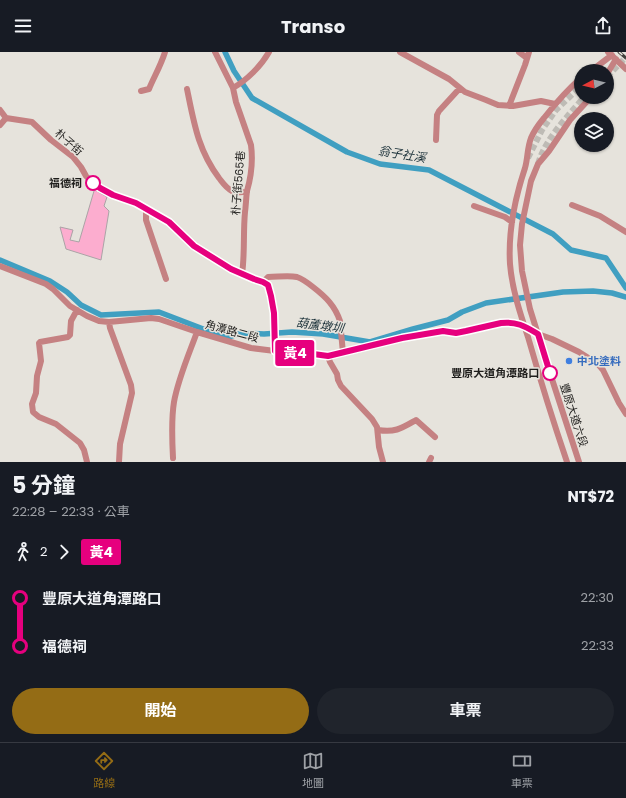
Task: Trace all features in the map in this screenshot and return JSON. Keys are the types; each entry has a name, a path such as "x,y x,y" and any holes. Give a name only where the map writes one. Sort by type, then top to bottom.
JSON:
{"street":[{"path":"141,91 149,89 166,52"},
{"name":"朴子街565巷","path":"215,52 235,87 236,102 252,151 250,184 247,192 244,222 242,274"},
{"path":"235,87 255,71 265,60 269,52"},
{"path":"509,106 528,55 519,52"},
{"path":"402,53 449,79 465,92 498,105 513,106 541,100 555,104"},
{"path":"600,64 612,55 626,69"},
{"name":"豐原大道六段","path":"567,462 539,375 514,289 510,263 510,246 512,219 522,176 528,159 527,152 531,138 555,104 574,85"},
{"path":"436,140 437,115 439,110 460,88"},
{"path":"187,89 196,131 205,157 227,188 234,192 247,192"},
{"name":"豐原大道六段","path":"579,462 530,309 524,286 520,245 522,224 531,181 538,164 549,151 570,120 585,104"},
{"path":"0,110 6,118 0,125"},
{"name":"朴子街","path":"6,118 32,122 51,140 73,157 81,166 86,176 100,188 113,195 146,208 169,222 194,246 231,269 263,282"},
{"path":"572,205 600,216 626,232"},
{"path":"474,206 512,219"},
{"path":"146,208 146,220 166,279"},
{"name":"角潭路二段","path":"0,266 46,284 66,303 94,319 109,322 155,318 251,348 275,351 328,356 402,338 443,331 456,333 501,323 515,323 579,352 598,364 603,370 626,414"},
{"path":"275,351 274,313 268,285 263,282 268,277 287,276 305,280 325,296 332,304 339,317 343,353"},
{"path":"77,310 71,322 70,335 68,337 39,343 41,361 37,376 36,392 32,404 33,412 38,417 56,424 80,443 84,450 87,462"},
{"path":"109,322 131,385 132,393 120,444 119,462"},
{"path":"172,458 172,419 174,401 178,383 197,332"},
{"path":"328,356 341,386 372,419 377,427 379,447 383,462"},
{"path":"378,430 395,431 416,420 435,437"}],"building":[{"path":"95,190 107,197 104,206 109,211 101,260 66,249 60,227 73,230 70,240 79,242"}],"waterway":[{"name":"翁子社溪","path":"225,52 234,71 252,98 347,152 380,164 429,170 553,234 571,250 606,258 626,288"},
{"name":"葫蘆墩圳","path":"0,260 50,281 67,292 81,305 101,315 159,312 228,337 242,333 264,334 292,332 323,334 370,342 448,320 462,312 486,303 563,292 593,291 612,293 626,297"}],"tunnel":[{"path":"614,70 626,57"},
{"path":"528,158 542,130 556,110 574,93"},
{"path":"538,164 541,155 551,137 578,104"}],"railway":[{"path":"619,52 626,58"}],"bus line":[{"name":"黃4","path":"93,183 113,195 136,203 169,222 194,246 231,269 268,285 274,313 275,351 328,356 402,338 443,331 456,333 507,322 524,326 538,334 550,373"}],"place":[{"name":"福德祠","path":"93,183"},
{"name":"中北塗料","path":"569,361"},
{"name":"豐原大道角潭路口","path":"550,373"}]}
